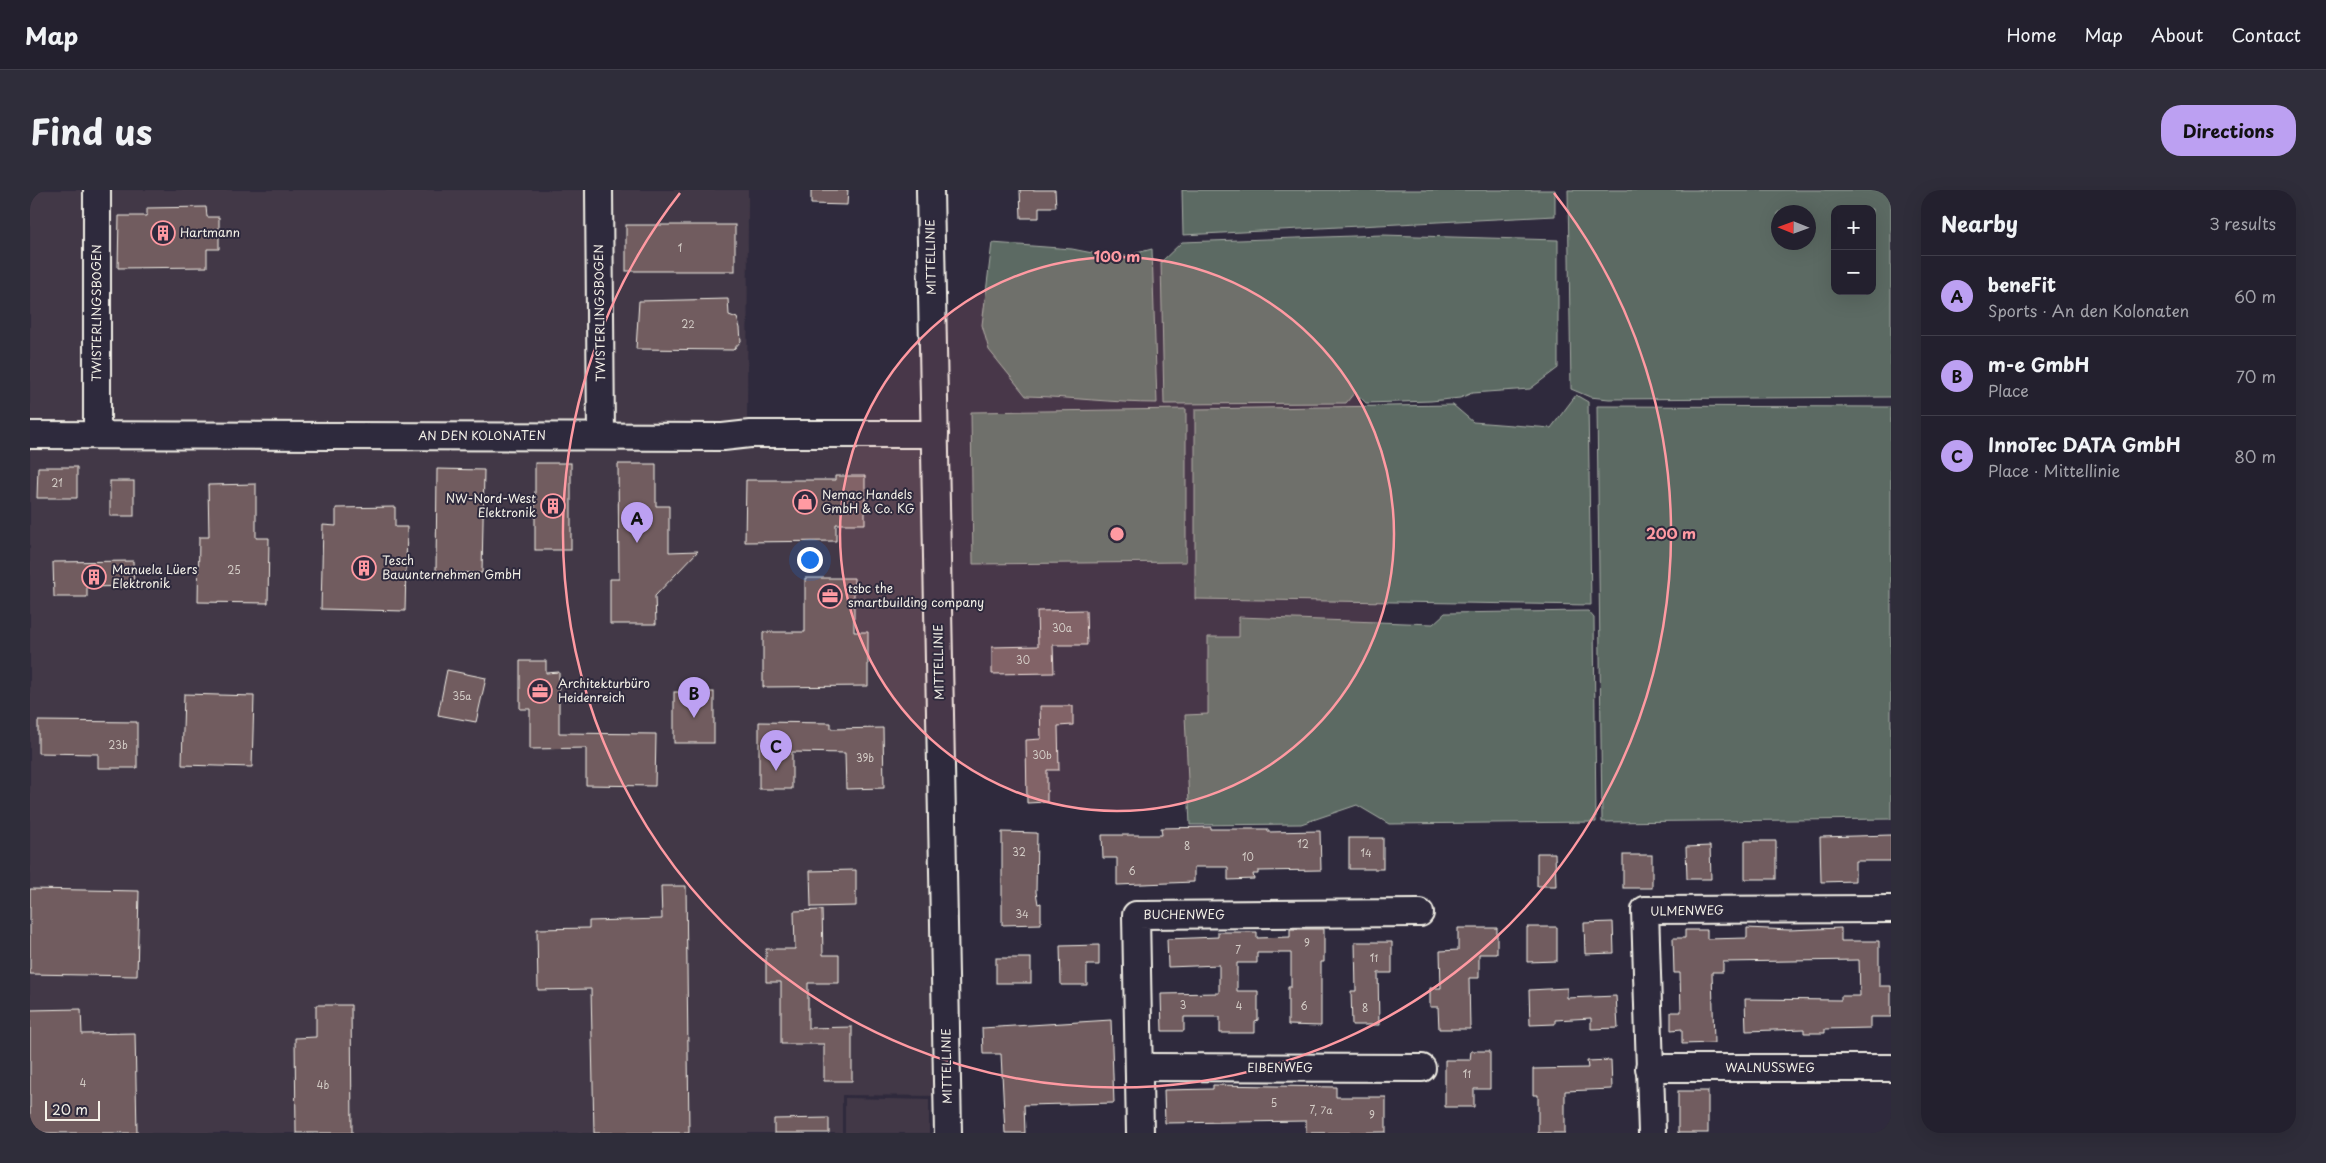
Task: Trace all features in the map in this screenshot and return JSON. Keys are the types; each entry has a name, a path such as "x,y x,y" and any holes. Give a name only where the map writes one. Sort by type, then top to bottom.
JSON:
{"street":[{"name":"TWISTERLINGSBOGEN","path":"97,190 97,436"},
{"name":"TWISTERLINGSBOGEN","path":"599,190 601,436"},
{"name":"MITTELLINIE","path":"930,190 948,1133"},
{"name":"AN DEN KOLONATEN","path":"30,435 601,436 935,434"},
{"name":"ULMENWEG","path":"1652,1133 1645,910 1891,909"},
{"name":"BUCHENWEG","path":"1140,1133 1136,915 1420,913"},
{"name":"EIBENWEG","path":"1138,1068 1422,1068"},
{"name":"WALNUSSWEG","path":"1649,1068 1891,1068"}],"shaded area":[{"path":"30,190 748,190 747,433 935,434 948,1096 842,1095 842,1133 30,1133"},
{"path":"845,1098 929,1100 929,1133 845,1133"}],"green space":[{"path":"1182,190 1555,190 1555,216 1183,235"},
{"path":"1568,190 1891,190 1891,397 1609,399 1590,397 1571,389"},
{"path":"1382,235 1558,240 1558,368 1530,389 1472,393 1460,398 1431,401 1366,403 1355,392 1346,403 1164,404 1161,262 1182,242"},
{"path":"992,243 1072,249 1118,258 1152,249 1157,403 1026,396 989,350 982,325"},
{"path":"1576,395 1588,402 1591,605 1195,599 1195,409 1453,405 1473,422 1551,428"},
{"path":"1597,406 1891,407 1891,819 1602,822"},
{"path":"1186,409 1186,562 973,564 971,412"},
{"path":"1588,611 1594,618 1596,822 1389,824 1357,805 1301,824 1190,825 1185,715 1208,714 1208,637 1239,637 1239,617 1433,624 1445,613"}],"building":[{"path":"811,190 848,190 847,205 811,204"},
{"path":"1020,190 1055,190 1056,207 1039,207 1039,218 1021,218"},
{"name":"Hartmann","path":"206,207 207,217 219,217 219,249 207,249 207,267 118,268 119,216 147,216 147,208"},
{"path":"626,225 735,225 735,271 626,271"},
{"path":"728,299 729,315 737,318 740,328 741,341 733,350 636,349 639,301"},
{"name":"NW-Nord-West Elektronik","path":"535,463 571,463 571,550 535,550"},
{"path":"618,464 656,464 656,506 669,506 669,552 698,551 655,596 656,624 610,624 610,579 619,579"},
{"path":"38,467 77,467 77,498 37,498"},
{"path":"437,469 484,470 482,573 436,572"},
{"name":"Nemac Handels GmbH & Co. KG","path":"835,476 865,476 865,524 836,524 836,541 745,542 746,480 835,480"},
{"path":"110,481 134,481 134,516 110,516"},
{"path":"256,484 256,538 269,538 268,603 198,602 199,537 209,537 208,485"},
{"name":"Tesch Bauunternehmen GmbH","path":"395,507 395,527 407,527 405,611 321,609 323,525 336,526 336,508"},
{"name":"Manuela Lüers Elektronik","path":"133,561 134,586 87,587 87,597 54,597 53,562"},
{"path":"805,578 854,578 854,632 868,632 868,686 763,687 763,632 805,632"},
{"path":"1086,610 1087,645 1053,645 1054,673 992,674 992,647 1038,646 1037,611"},
{"path":"520,661 546,661 546,673 559,672 559,733 656,734 655,786 586,785 586,748 530,749 530,709 520,709"},
{"path":"447,670 486,678 476,722 438,715"},
{"path":"674,692 714,692 714,743 674,743"},
{"path":"184,694 254,696 252,767 182,765"},
{"path":"1040,706 1073,706 1073,725 1058,726 1059,770 1047,770 1047,802 1027,803 1026,740 1041,739"},
{"path":"38,721 137,722 137,768 98,768 98,754 38,753"},
{"path":"759,722 831,723 831,729 883,728 884,788 846,789 845,753 792,752 792,789 759,789"},
{"path":"1211,827 1211,829 1268,829 1268,832 1320,831 1321,870 1258,871 1258,874 1253,874 1254,879 1228,880 1228,867 1194,867 1194,882 1117,885 1117,858 1103,858 1102,835 1162,835 1161,828"},
{"path":"1002,832 1037,833 1036,892 1038,904 1041,903 1041,924 1002,925"},
{"path":"1891,835 1891,861 1855,861 1855,881 1821,882 1820,837"},
{"path":"1349,838 1383,838 1383,869 1349,869"},
{"path":"1745,841 1776,841 1776,879 1745,879"},
{"path":"1710,846 1711,879 1687,879 1686,847"},
{"path":"1537,853 1555,853 1556,886 1537,886"},
{"path":"1623,855 1652,855 1652,888 1623,888"},
{"path":"856,870 856,906 811,907 810,871"},
{"path":"661,886 686,886 689,1133 594,1133 591,989 538,990 537,929 589,928 589,921 662,919"},
{"path":"30,889 139,891 137,976 30,974"},
{"path":"822,910 823,955 839,955 839,983 808,983 808,1028 852,1027 852,1081 824,1081 824,1044 781,1044 781,982 766,982 766,949 795,949 794,911"},
{"path":"1613,922 1614,953 1585,954 1584,923"},
{"path":"1527,927 1557,927 1557,961 1527,962"},
{"path":"1458,928 1497,928 1497,954 1479,954 1479,978 1469,978 1470,1029 1439,1029 1438,1007 1430,1007 1430,988 1441,988 1440,951 1458,950"},
{"path":"1747,928 1789,930 1841,928 1841,941 1879,941 1879,986 1891,986 1891,1017 1870,1017 1870,1028 1825,1029 1825,1033 1804,1033 1804,1029 1746,1031 1745,999 1841,1000 1841,996 1860,996 1859,960 1723,962 1723,972 1712,972 1714,1043 1682,1044 1682,1029 1671,1030 1671,1012 1681,1012 1680,973 1674,973 1673,938 1685,938 1685,930 1707,930 1707,939 1747,938"},
{"path":"1290,929 1324,929 1324,962 1321,962 1321,1026 1288,1025 1288,987 1291,987 1291,953 1257,953 1257,963 1237,963 1237,991 1258,991 1258,1020 1255,1021 1255,1033 1220,1033 1220,1017 1184,1017 1184,1031 1162,1031 1161,994 1219,993 1219,965 1168,967 1167,939 1218,937 1218,932 1257,932 1257,938 1290,937"},
{"path":"1355,942 1392,942 1392,973 1378,973 1379,1025 1352,1025 1351,991 1356,991"},
{"path":"1099,945 1099,965 1087,965 1087,985 1061,985 1060,946"},
{"path":"996,958 1031,958 1031,983 996,983"},
{"path":"1567,988 1567,998 1616,996 1618,1028 1591,1029 1591,1018 1555,1020 1555,1024 1530,1025 1529,990"},
{"path":"316,1005 351,1005 352,1133 296,1133 295,1038 316,1037"},
{"path":"81,1009 82,1034 135,1033 137,1133 30,1133 30,1010"},
{"path":"1111,1020 1114,1103 1024,1105 1025,1133 1005,1133 1001,1054 983,1054 982,1028"},
{"path":"1471,1051 1490,1051 1490,1089 1474,1089 1474,1107 1445,1107 1445,1060 1470,1060"},
{"path":"1611,1060 1612,1089 1565,1091 1565,1133 1538,1133 1538,1095 1533,1095 1533,1069 1588,1068 1587,1061"},
{"path":"1213,1085 1336,1087 1336,1097 1386,1097 1386,1132 1306,1133 1306,1121 1165,1123 1164,1090 1213,1089"},
{"path":"1678,1091 1708,1091 1708,1133 1678,1133"},
{"path":"829,1118 829,1133 774,1133 774,1119"}],"place":[{"name":"Hartmann","path":"163,233"},
{"name":"Nemac Handels GmbH & Co. KG","path":"805,502"},
{"name":"NW-Nord-West Elektronik","path":"553,506"},
{"name":"beneFit","path":"637,543"},
{"name":"Tesch Bauunternehmen GmbH","path":"364,568"},
{"name":"Manuela Lüers Elektronik","path":"94,577"},
{"name":"tsbc the smartbuilding company","path":"830,596"},
{"name":"Architekturbüro Heidenreich","path":"540,691"},
{"name":"m-e GmbH","path":"694,718"},
{"name":"InnoTec DATA GmbH","path":"776,771"}]}
